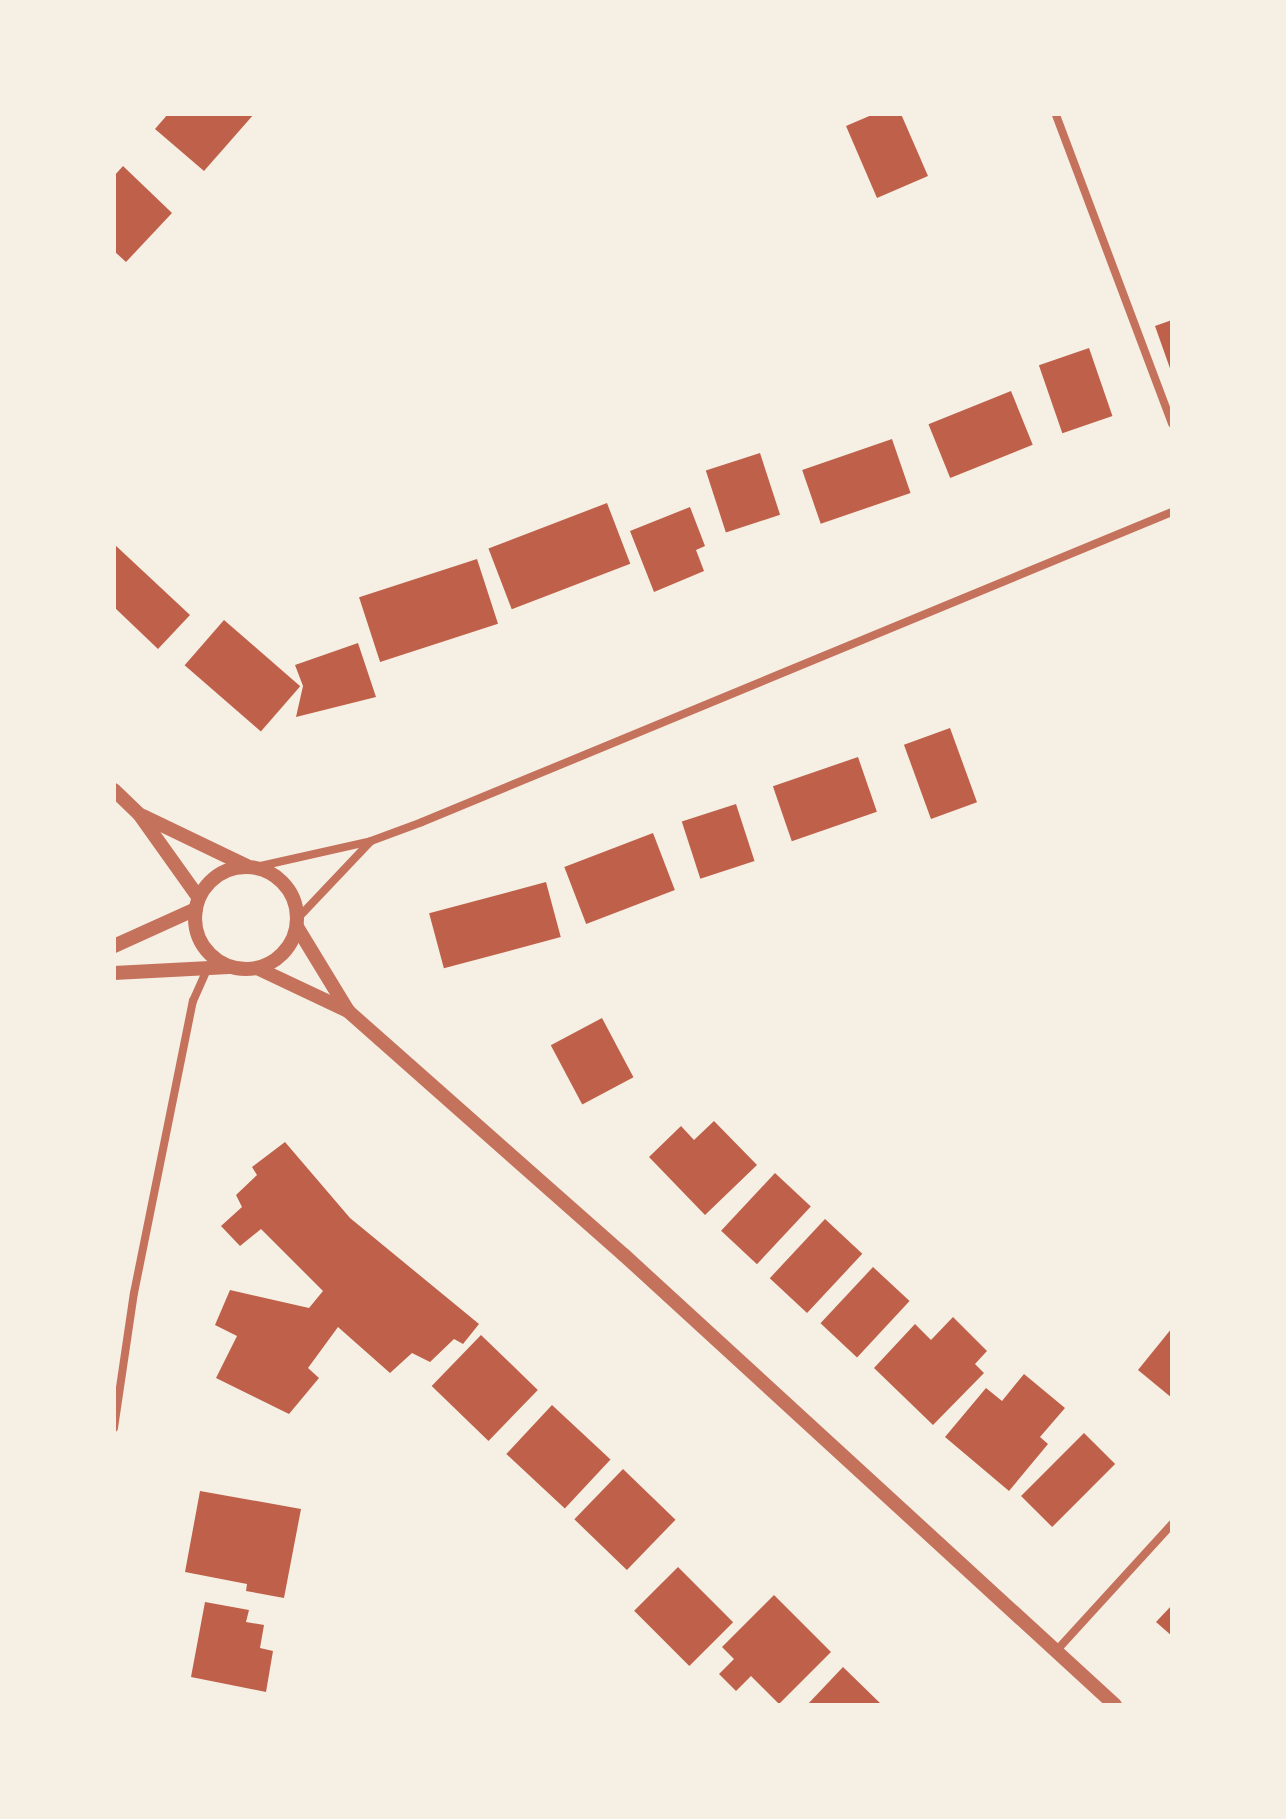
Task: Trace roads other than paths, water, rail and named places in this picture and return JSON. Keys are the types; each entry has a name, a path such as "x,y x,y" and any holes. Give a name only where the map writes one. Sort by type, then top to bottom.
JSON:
{"street":[{"path":"1056,115 1172,424"},
{"path":"114,946 197,903 219,874 371,841 1172,512"},
{"path":"114,790 139,814 197,903 202,944 230,967"},
{"path":"139,814 281,880 297,922 348,1011"},
{"path":"257,968 283,954 297,922 371,841"},
{"path":"114,1428 134,1293 193,1001 208,968"},
{"path":"114,973 257,968 348,1011 1115,1705"},
{"path":"1057,1650 1172,1524"}]}
